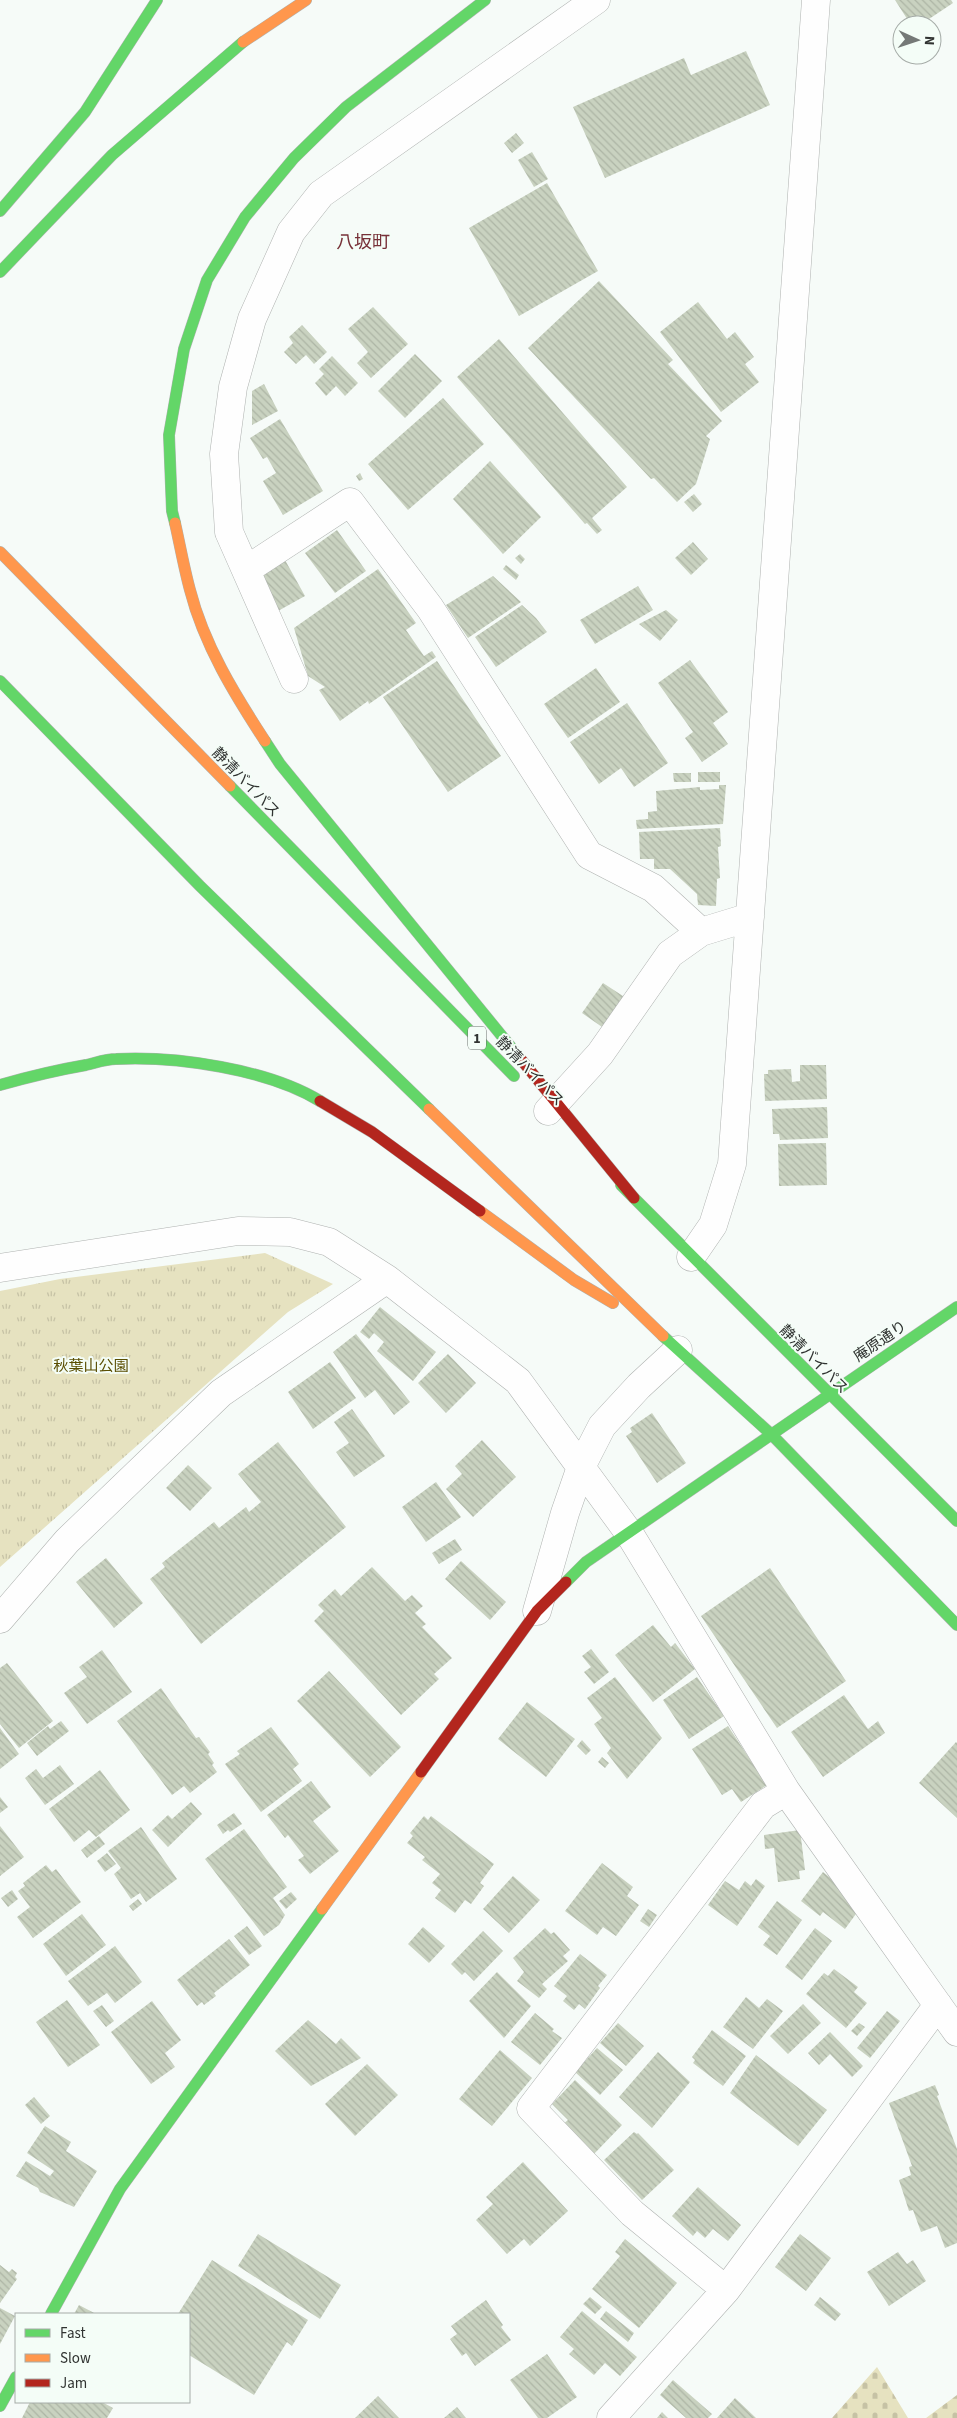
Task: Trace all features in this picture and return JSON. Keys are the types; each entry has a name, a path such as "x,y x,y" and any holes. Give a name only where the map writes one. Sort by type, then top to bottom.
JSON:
{"main road":[{"path":"0,211 46,161 84,113 124,54 156,0"},
{"path":"0,272 112,155 236,47 306,0"},
{"name":"静清バイパス","path":"484,0 346,107 294,158 245,217 207,280 184,349 169,435 172,511 190,592 218,663 234,693 280,764 548,1106 691,1257 957,1521"},
{"name":"静清バイパス","path":"0,552 520,1082"},
{"path":"0,681 200,886 651,1325 772,1435 957,1625"},
{"path":"0,1086 48,1072 114,1059 170,1060 236,1070 305,1092 372,1132 574,1280 651,1325"},
{"name":"庵原通り","path":"52,2313 120,2189 536,1611 586,1562 957,1307"},
{"path":"0,2406 15,2379"}],"street":[{"path":"294,679 229,532 224,454 233,387 252,319 291,232 321,194 596,0"},
{"path":"691,1257 713,1225 732,1164 816,0"},
{"path":"246,570 350,502 430,608 589,855 653,888 701,932"},
{"path":"548,1106 600,1054 670,954 701,932 750,917"},
{"path":"0,1268 238,1231 290,1232 329,1242 387,1278 518,1380 629,1533 786,1791 957,2032"},
{"path":"0,1619 67,1541 220,1393 387,1278"},
{"path":"536,1611 565,1513 581,1467 602,1426 639,1386 678,1350"},
{"path":"726,2290 632,2213 531,2108 763,1805 786,1791"},
{"path":"611,2418 726,2290 938,2005"}],"green space":[{"name":"秋葉山公園","path":"265,1253 333,1284 288,1312 0,1567 0,1291 60,1279"},
{"path":"877,2367 908,2418 832,2418"},
{"path":"957,2395 957,2418 926,2418"}],"building":[{"path":"895,0 951,0 953,3 935,15 905,15"},
{"path":"746,51 770,105 605,178 573,107 684,58 691,75"},
{"path":"516,133 524,143 512,153 504,143"},
{"path":"532,152 548,179 534,187 518,160"},
{"path":"547,183 598,271 519,316 469,228"},
{"path":"599,281 673,360 668,364 722,421 706,436 710,439 696,484 677,502 654,478 651,479 528,348"},
{"path":"698,302 727,339 735,332 754,357 745,364 759,382 721,412 660,332"},
{"path":"373,307 408,344 371,378 357,363 368,352 348,329"},
{"path":"302,325 327,352 314,364 306,355 296,364 284,352 293,343 289,337"},
{"path":"499,339 627,487 592,518 602,530 597,534 587,523 585,524 457,377"},
{"path":"415,354 442,381 405,418 378,391"},
{"path":"332,356 358,383 345,396 336,386 326,396 315,383 324,374 319,369"},
{"path":"264,384 278,411 252,425 252,391"},
{"path":"443,398 484,444 408,510 368,464"},
{"path":"280,419 323,491 283,515 263,481 276,473 267,457 263,459 250,438"},
{"path":"490,461 541,517 503,554 453,499"},
{"path":"360,473 363,479 359,481 356,476"},
{"path":"694,494 702,504 693,512 684,502"},
{"path":"337,530 366,571 335,593 305,553"},
{"path":"693,542 708,559 691,575 675,558"},
{"path":"520,554 525,559 521,564 515,558"},
{"path":"285,560 305,596 278,611 258,573"},
{"path":"506,565 519,575 516,580 503,569"},
{"path":"378,569 416,623 406,630 424,656 432,651 436,657 369,704 368,701 340,721 319,690 325,687 308,676 294,628"},
{"path":"493,576 521,602 468,638 446,605"},
{"path":"638,586 653,610 595,644 580,620"},
{"path":"522,605 547,632 496,667 475,637"},
{"path":"666,610 678,620 660,641 639,624"},
{"path":"690,660 728,712 713,723 728,744 702,762 685,738 693,732 658,683"},
{"path":"437,661 501,756 448,792 383,697"},
{"path":"596,668 620,702 568,738 544,704"},
{"path":"627,703 668,763 634,787 621,768 599,784 570,742"},
{"path":"698,772 720,772 720,782 698,782"},
{"path":"673,773 691,773 691,782 674,782"},
{"path":"719,785 726,785 723,824 637,829 636,820 648,819 648,812 657,811 656,791 700,787 700,790 719,789"},
{"path":"720,828 721,846 718,847 720,878 717,879 716,906 698,905 697,894 670,869 654,869 654,859 640,859 639,832"},
{"path":"603,983 626,998 605,1029 582,1013"},
{"path":"800,1065 826,1065 827,1099 765,1101 764,1074 768,1074 768,1070 791,1069 792,1082 800,1081"},
{"path":"827,1107 828,1138 780,1140 779,1134 773,1134 772,1109"},
{"path":"826,1143 827,1185 779,1186 778,1144"},
{"path":"380,1307 436,1352 413,1381 377,1351 384,1342 374,1333 369,1339 360,1332"},
{"path":"356,1334 410,1402 394,1415 375,1390 365,1398 333,1352"},
{"path":"448,1354 476,1383 446,1413 418,1383"},
{"path":"330,1362 356,1398 313,1429 288,1392"},
{"path":"352,1409 385,1456 354,1477 336,1452 349,1443 334,1422"},
{"path":"652,1413 686,1463 657,1483 626,1436 632,1432 630,1428"},
{"path":"482,1440 516,1477 473,1517 446,1489 462,1474 455,1466"},
{"path":"278,1442 346,1527 201,1644 150,1579 165,1567 162,1563 214,1522 219,1528 246,1507 249,1512 261,1502 238,1474"},
{"path":"188,1465 212,1488 190,1511 166,1488"},
{"path":"436,1482 461,1517 426,1542 402,1507"},
{"path":"455,1539 462,1550 439,1564 432,1553"},
{"path":"106,1558 143,1603 114,1628 76,1582"},
{"path":"461,1561 506,1602 490,1620 445,1579"},
{"path":"372,1567 405,1601 412,1595 423,1606 415,1613 426,1624 422,1627 452,1658 434,1674 439,1679 401,1715 314,1621 324,1611 318,1605 335,1589 341,1596"},
{"path":"770,1568 846,1681 777,1728 701,1616"},
{"path":"653,1625 671,1647 675,1643 695,1669 653,1702 615,1655"},
{"path":"591,1649 609,1672 594,1684 584,1672 591,1667 582,1656"},
{"path":"102,1650 132,1692 87,1724 64,1693 87,1677 79,1667"},
{"path":"7,1663 53,1721 19,1748 0,1724 0,1668"},
{"path":"329,1671 401,1747 370,1777 297,1701"},
{"path":"615,1677 662,1738 627,1779 607,1753 611,1748 594,1724 602,1718 587,1698"},
{"path":"697,1677 724,1716 689,1739 663,1700"},
{"path":"161,1688 196,1738 199,1737 210,1752 208,1754 217,1772 190,1793 184,1786 172,1795 117,1721"},
{"path":"844,1695 868,1729 878,1721 885,1733 823,1777 791,1732"},
{"path":"527,1702 575,1739 546,1777 498,1739"},
{"path":"61,1721 69,1731 37,1756 27,1743 48,1726 50,1729"},
{"path":"728,1726 767,1785 741,1802 732,1789 722,1795 692,1749"},
{"path":"271,1727 299,1764 293,1769 302,1781 261,1812 225,1764 240,1754 237,1751"},
{"path":"0,1728 19,1754 0,1769"},
{"path":"582,1740 591,1750 586,1755 577,1746"},
{"path":"957,1743 957,1818 919,1783"},
{"path":"602,1757 609,1763 605,1768 598,1762"},
{"path":"60,1765 74,1784 45,1805 25,1778 36,1769 43,1778"},
{"path":"100,1770 130,1810 96,1837 89,1830 74,1842 49,1809"},
{"path":"311,1781 331,1807 313,1821 339,1851 310,1874 298,1860 304,1856 288,1835 285,1838 267,1815"},
{"path":"0,1797 8,1807 0,1813"},
{"path":"191,1802 202,1814 168,1847 152,1830 168,1815 172,1819"},
{"path":"234,1813 242,1824 223,1834 217,1825"},
{"path":"424,1816 428,1820 431,1816 494,1864 480,1883 484,1886 471,1904 465,1900 455,1913 435,1898 441,1890 432,1883 440,1874 422,1860 425,1857 407,1843 413,1836 410,1833"},
{"path":"0,1826 24,1857 0,1876"},
{"path":"141,1827 177,1879 146,1902 140,1893 131,1899 114,1874 121,1868 108,1851"},
{"path":"244,1829 287,1887 273,1898 285,1915 279,1925 264,1936 205,1859"},
{"path":"800,1830 805,1870 799,1871 800,1879 778,1882 774,1848 765,1849 764,1835"},
{"path":"99,1836 105,1844 87,1858 81,1850"},
{"path":"107,1853 116,1864 105,1872 97,1861"},
{"path":"602,1863 633,1887 627,1896 639,1905 616,1936 603,1927 597,1935 565,1911"},
{"path":"46,1865 52,1872 56,1869 81,1902 33,1938 17,1917 30,1907 18,1891 25,1886 23,1883"},
{"path":"823,1872 843,1888 861,1907 845,1929 823,1912 820,1916 801,1901"},
{"path":"513,1876 540,1900 509,1933 483,1909"},
{"path":"756,1879 765,1886 737,1926 708,1905 725,1881 739,1890 745,1881 751,1886"},
{"path":"12,1890 18,1899 8,1907 1,1898"},
{"path":"291,1892 297,1899 286,1909 279,1901"},
{"path":"138,1899 142,1904 133,1911 129,1906"},
{"path":"777,1901 802,1920 777,1955 763,1945 770,1936 758,1927"},
{"path":"648,1909 657,1915 649,1927 640,1921"},
{"path":"82,1914 106,1945 66,1976 43,1944"},
{"path":"247,1926 262,1946 249,1955 234,1936"},
{"path":"423,1927 445,1946 429,1963 408,1944"},
{"path":"545,1928 551,1934 554,1932 570,1950 563,1956 568,1961 542,1984 547,1989 539,1998 517,1981 524,1972 513,1958"},
{"path":"815,1928 832,1941 802,1980 785,1967"},
{"path":"483,1931 503,1951 474,1981 465,1972 462,1975 451,1964"},
{"path":"229,1939 250,1965 214,1993 216,1996 204,2005 202,2002 197,2006 177,1980"},
{"path":"115,1946 142,1982 115,2003 107,1993 88,2006 68,1981"},
{"path":"580,1954 607,1975 598,1986 600,1988 585,2009 579,2004 574,2010 563,2001 567,1996 554,1986"},
{"path":"834,1969 858,1987 854,1992 867,2003 846,2028 806,1994 824,1973 828,1976"},
{"path":"497,1972 531,2006 504,2038 469,2001"},
{"path":"746,1997 759,2008 767,1999 783,2011 753,2049 723,2027"},
{"path":"67,2000 100,2045 68,2067 36,2022"},
{"path":"152,2001 181,2040 165,2053 175,2067 151,2084 111,2032"},
{"path":"803,2004 821,2023 788,2054 770,2036"},
{"path":"102,2005 114,2021 106,2027 93,2011"},
{"path":"887,2011 900,2021 870,2058 857,2048"},
{"path":"535,2013 554,2029 552,2031 562,2038 540,2065 511,2042"},
{"path":"308,2020 336,2044 341,2038 361,2058 311,2086 275,2051"},
{"path":"618,2023 644,2046 626,2066 600,2043"},
{"path":"859,2023 865,2027 857,2036 851,2031"},
{"path":"712,2030 746,2056 723,2086 693,2063 695,2060 692,2057"},
{"path":"830,2032 863,2066 852,2077 830,2054 819,2065 808,2053"},
{"path":"597,2048 623,2070 600,2095 575,2072"},
{"path":"500,2050 532,2078 492,2126 459,2099"},
{"path":"658,2052 690,2082 652,2128 619,2097"},
{"path":"756,2055 827,2110 798,2146 730,2093"},
{"path":"367,2064 398,2095 355,2136 325,2104"},
{"path":"575,2080 622,2125 593,2155 562,2125 568,2120 552,2104"},
{"path":"935,2085 939,2095 937,2096 957,2149 957,2243 945,2248 937,2226 921,2232 913,2210 909,2211 899,2180 911,2175 909,2167 912,2166 889,2103"},
{"path":"34,2097 50,2116 41,2124 25,2105"},
{"path":"45,2126 71,2142 66,2151 97,2171 74,2207 40,2192 38,2188 16,2176 26,2161 50,2176 54,2171 27,2153"},
{"path":"634,2132 638,2133 674,2170 642,2200 604,2160"},
{"path":"523,2162 568,2211 530,2246 524,2239 507,2254 476,2220 493,2204 486,2197"},
{"path":"698,2187 741,2225 728,2241 713,2229 705,2238 697,2231 693,2236 672,2216"},
{"path":"258,2234 341,2285 320,2319 238,2266"},
{"path":"800,2234 831,2258 806,2291 775,2267"},
{"path":"625,2239 677,2283 639,2328 592,2289 620,2256 615,2252"},
{"path":"898,2252 907,2264 913,2260 926,2281 889,2306 867,2272"},
{"path":"212,2260 308,2320 292,2346 287,2342 254,2395 190,2356 190,2313 179,2313"},
{"path":"0,2265 9,2272 12,2269 17,2273 15,2277 17,2279 0,2303"},
{"path":"590,2297 602,2307 595,2314 583,2304"},
{"path":"820,2297 841,2314 835,2321 814,2305"},
{"path":"486,2300 503,2325 501,2327 511,2340 475,2366 466,2353 462,2356 450,2339 457,2334 451,2326"},
{"path":"79,2305 94,2313 75,2313"},
{"path":"0,2308 15,2316 0,2344"},
{"path":"582,2311 637,2357 620,2376 605,2363 594,2375 569,2354 574,2349 560,2337"},
{"path":"606,2311 634,2333 628,2342 600,2319"},
{"path":"547,2354 577,2397 547,2418 538,2418 510,2380"},
{"path":"673,2380 712,2414 708,2418 686,2418 660,2395"},
{"path":"378,2396 399,2418 355,2418"},
{"path":"735,2398 756,2418 717,2418"},
{"path":"30,2403 104,2403 113,2408 107,2418 22,2418"},
{"path":"457,2407 466,2418 444,2418"},
{"path":"662,2412 668,2418 657,2418"}],"traffic: fast":[{"path":"0,211 85,112 157,0"},
{"path":"175,523 172,511 169,435 184,349 207,280 245,217 294,158 346,107 485,0"},
{"path":"0,272 112,155 243,42"},
{"path":"0,681 200,886 429,1109"},
{"path":"265,741 280,764 519,1057"},
{"path":"230,786 514,1076"},
{"path":"0,1085 108,1060 166,1060 221,1067 248,1073 299,1090 320,1101"},
{"path":"621,1185 957,1521"},
{"path":"566,1582 586,1562 957,1307"},
{"path":"663,1336 772,1435 957,1625"},
{"path":"52,2313 120,2189 322,1909"},
{"path":"0,2406 15,2379"}],"traffic: slow":[{"path":"243,42 306,0"},
{"path":"175,523 190,590 203,630 232,688 265,741"},
{"path":"0,552 230,786"},
{"path":"429,1109 663,1336"},
{"path":"480,1211 574,1280 613,1303"},
{"path":"322,1909 421,1772"}],"traffic: jam":[{"path":"519,1057 634,1198"},
{"path":"320,1101 372,1132 480,1211"},
{"path":"421,1772 537,1611 566,1582"}],"district":[{"name":"八坂町","path":"363,242"}]}
